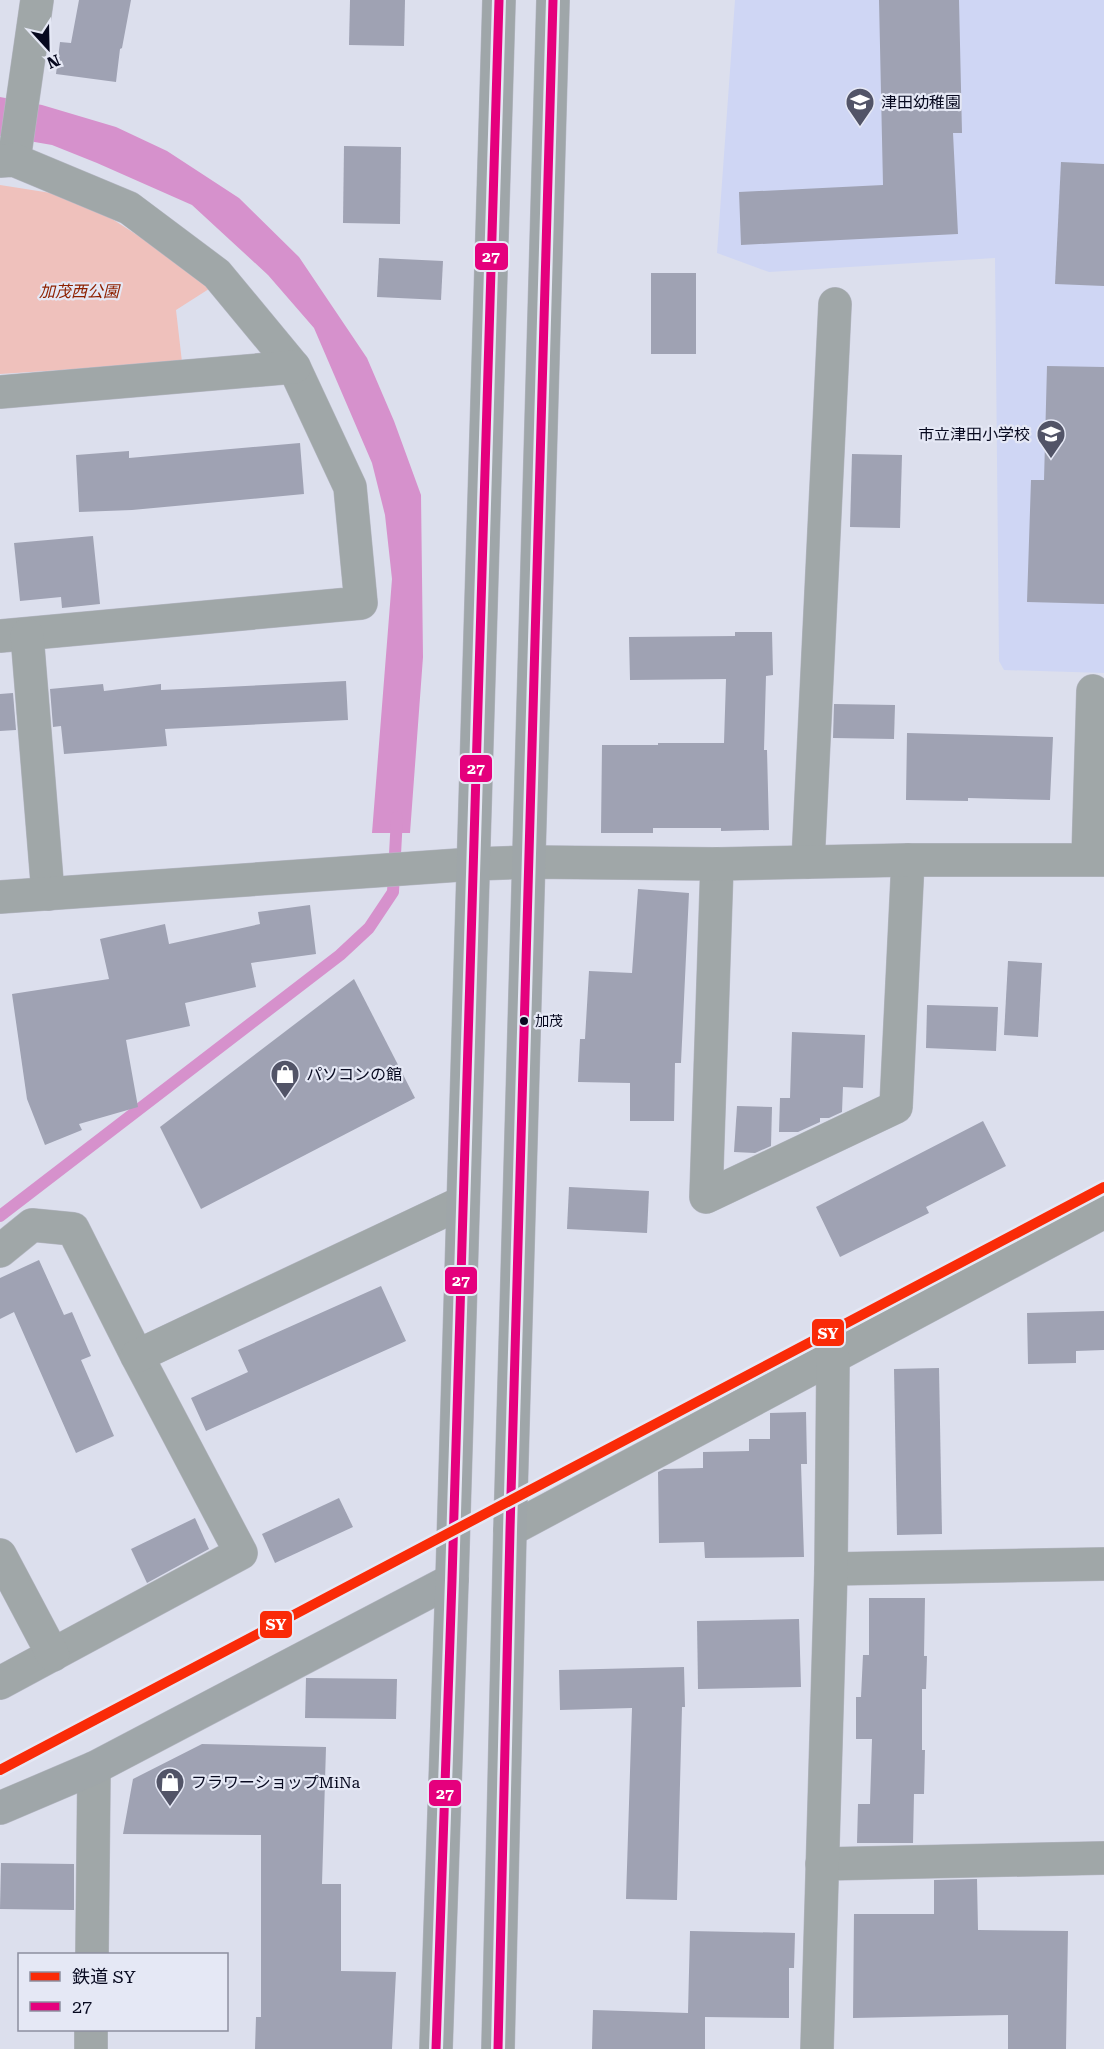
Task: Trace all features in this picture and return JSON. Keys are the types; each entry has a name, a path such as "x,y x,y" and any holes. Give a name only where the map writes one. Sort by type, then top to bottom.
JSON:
{"street":[{"path":"37,0 27,77 7,160 129,208 217,274 294,367 350,487 361,603 14,636 48,894"},
{"path":"436,2049 499,0"},
{"path":"498,2049 510,1530 554,0"},
{"path":"808,862 835,304"},
{"path":"0,392 294,367"},
{"path":"0,897 530,862 717,864 1096,859 1093,691"},
{"path":"717,864 706,1197 896,1107 908,860"},
{"path":"137,1356 463,1202"},
{"path":"510,1530 1104,1212"},
{"path":"0,1251 32,1225 74,1228 137,1356 241,1553 0,1683"},
{"path":"817,2049 831,1569 833,1358"},
{"path":"0,1555 53,1654"},
{"path":"831,1569 1104,1564"},
{"path":"0,1808 94,1768 452,1580"},
{"path":"92,1953 94,1768"},
{"path":"822,1864 1104,1858"},
{"path":"91,2031 91,2049"}],"shaded area":[{"path":"735,0 1104,0 1104,673 1004,670 999,661 995,258 769,272 717,253"},
{"path":"0,97 42,105 116,127 167,151 239,198 299,257 367,358 394,421 421,495 423,657 410,833 372,833 392,579 385,515 372,463 314,328 268,275 192,205 52,145 0,136"}],"green space":[{"name":"加茂西公園","path":"0,185 51,193 109,217 212,287 176,310 182,362 0,374"}],"building":[{"path":"79,0 131,0 120,49 116,82 56,74 60,42 71,43"},
{"path":"350,0 405,0 404,46 349,45"},
{"path":"879,0 959,0 962,133 953,133 958,234 741,245 739,192 883,185"},
{"path":"344,146 401,147 400,224 343,223"},
{"path":"1061,162 1104,164 1104,286 1055,284"},
{"path":"379,258 443,261 441,300 377,297"},
{"path":"651,273 696,273 696,354 651,354"},
{"path":"1047,366 1104,367 1104,604 1027,602 1031,480 1044,480"},
{"path":"300,443 304,494 132,510 79,512 76,455 129,451 129,458"},
{"path":"852,454 902,455 900,528 850,527"},
{"path":"93,536 100,604 62,608 61,597 20,601 14,543"},
{"path":"735,632 772,632 773,675 766,676 764,750 767,750 769,830 721,831 721,828 653,828 653,833 601,833 602,745 724,743 726,679 630,680 629,637 735,636"},
{"path":"346,681 348,720 165,729 167,746 64,754 61,726 53,727 50,689 103,684 104,691 161,684 161,690"},
{"path":"13,693 16,730 0,731 0,694"},
{"path":"834,704 895,705 894,739 833,738"},
{"path":"907,733 1053,737 1050,800 968,798 968,801 906,800"},
{"path":"638,889 689,893 681,1063 675,1063 674,1121 630,1121 630,1083 578,1082 580,1039 585,1039 589,971 632,973"},
{"path":"310,905 316,954 251,963 256,987 185,1003 190,1026 126,1040 138,1107 79,1124 82,1130 45,1145 27,1099 12,994 109,979 100,939 165,924 169,944 260,924 258,912"},
{"path":"1008,961 1042,963 1038,1037 1004,1035"},
{"path":"354,979 415,1098 201,1209 160,1127"},
{"path":"927,1005 998,1007 996,1051 926,1048"},
{"path":"792,1032 865,1035 863,1088 843,1087 842,1112 829,1118 820,1118 820,1122 798,1132 779,1132 780,1098 790,1098"},
{"path":"737,1106 772,1107 771,1146 755,1153 734,1152"},
{"path":"983,1121 1006,1166 926,1207 929,1213 840,1257 816,1207"},
{"path":"569,1187 649,1191 647,1233 567,1229"},
{"path":"39,1260 64,1315 72,1312 91,1356 81,1360 114,1436 76,1453 14,1312 0,1319 0,1278"},
{"path":"381,1286 406,1341 206,1431 191,1398 248,1372 238,1350"},
{"path":"1104,1311 1104,1350 1076,1351 1076,1363 1028,1364 1027,1313"},
{"path":"939,1368 942,1534 897,1535 894,1369"},
{"path":"806,1412 807,1464 801,1464 804,1557 705,1558 704,1542 659,1543 658,1472 664,1469 703,1468 703,1452 749,1451 749,1439 770,1439 770,1413"},
{"path":"339,1498 353,1527 275,1563 262,1534"},
{"path":"195,1518 209,1549 147,1583 131,1549"},
{"path":"869,1598 925,1598 926,1689 922,1689 922,1750 925,1750 924,1794 914,1794 913,1843 857,1843 858,1804 870,1804 872,1739 856,1739 856,1697 861,1697 863,1655 869,1655"},
{"path":"799,1619 801,1687 698,1689 697,1621"},
{"path":"684,1667 685,1707 682,1707 677,1900 626,1899 632,1708 560,1710 559,1670"},
{"path":"306,1678 397,1679 396,1719 305,1718"},
{"path":"202,1744 326,1747 322,1884 341,1884 341,1971 396,1972 392,2049 255,2049 256,2017 261,2017 261,1835 123,1834 133,1779"},
{"path":"1,1863 74,1864 74,1910 0,1909"},
{"path":"977,1879 978,1930 1068,1931 1066,2049 1008,2049 1008,2015 853,2018 854,1914 934,1914 934,1880"},
{"path":"690,1931 795,1933 794,1968 789,1968 789,2018 705,2017 705,2049 592,2049 593,2010 688,2013"}],"waterway":[{"path":"0,1216 340,955 369,928 393,892 397,817"}],"rail line":[{"name":"SY","path":"0,1770 1104,1187"}],"transit line":[{"name":"27","path":"436,2049 499,0"},
{"name":"27","path":"498,2049 510,1530 553,0"}],"place":[{"name":"津田幼稚園","path":"860,128"},
{"name":"市立津田小学校","path":"1051,460"},
{"name":"加茂","path":"524,1021"},
{"name":"パソコンの館","path":"285,1100"},
{"name":"フラワーショップMiNa","path":"170,1808"}]}
